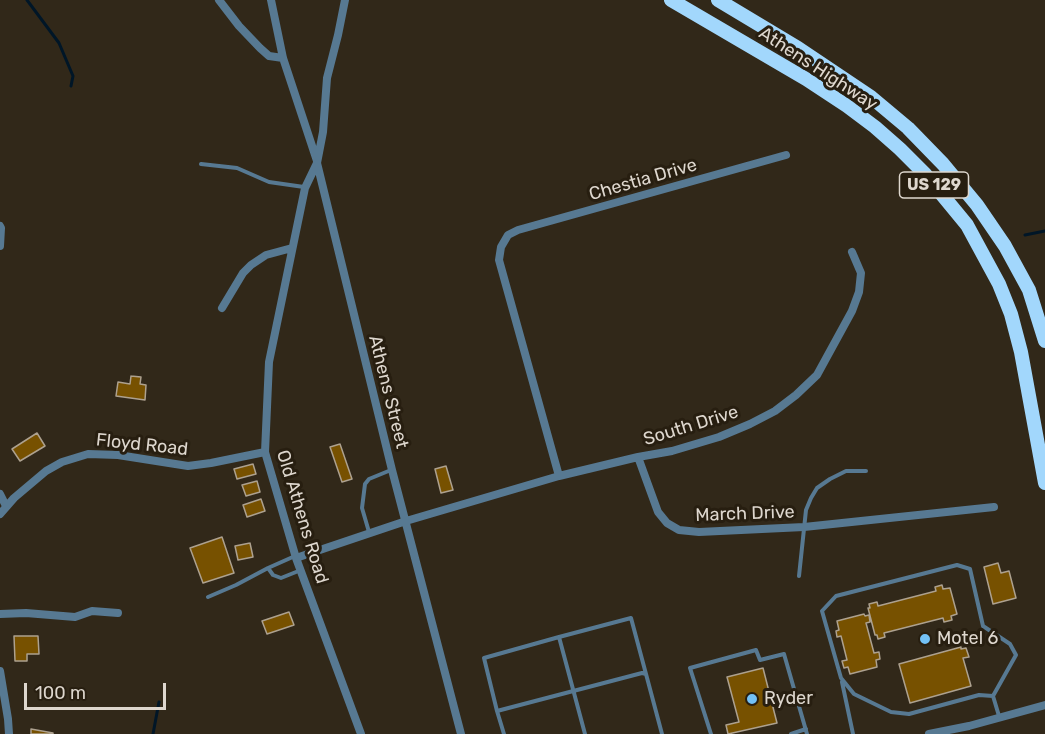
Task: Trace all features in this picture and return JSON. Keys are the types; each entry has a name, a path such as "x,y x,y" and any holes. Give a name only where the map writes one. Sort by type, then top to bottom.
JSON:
{"highway":[{"name":"Athens Highway","path":"670,0 847,106 900,149 925,174 961,217 999,284 1011,314 1022,352 1045,483"},
{"name":"Athens Highway","path":"718,0 798,48 871,97 908,128 943,164 977,205 1005,246 1029,290 1045,341"}],"street":[{"path":"219,0 260,48 269,56 283,58"},
{"path":"271,0 283,58 317,163"},
{"name":"Athens Street","path":"345,0 327,78 323,132 317,163 392,470 461,734"},
{"name":"Chestia Drive","path":"559,477 499,260 501,247 508,235 786,155"},
{"name":"Old Athens Road","path":"317,163 304,188 269,362 265,452 296,557 361,734"},
{"path":"0,226 0,246"},
{"path":"222,308 243,273 251,265 266,255 292,248"},
{"name":"South Drive","path":"638,457 672,451 719,437 775,411 796,395 816,375 852,312 859,291 861,273 852,252"},
{"name":"Floyd Road","path":"0,514 46,471 62,462 88,453 118,455 188,466 265,452"},
{"path":"296,557 406,521 638,457"},
{"name":"March Drive","path":"638,457 658,512 667,523 679,530 699,532 804,527 994,507"},
{"path":"0,494 6,506"},
{"path":"0,614 26,612 75,617 92,611 118,613"},
{"path":"0,670 9,734"},
{"path":"929,734 969,726 1045,705"}],"lane":[{"path":"201,164 237,168 269,182 304,188"},
{"path":"370,533 362,508 365,484 369,479 392,470"},
{"path":"799,576 806,510 810,498 817,488 846,471 866,471"},
{"path":"208,597 296,557"},
{"path":"853,734 841,678 822,611 836,596 957,566 970,569 983,626 1010,644 1016,655 993,696 999,717"},
{"path":"268,568 273,575 280,578 301,570"},
{"path":"504,734 484,658 631,618 662,734"},
{"path":"559,637 585,734"},
{"path":"711,734 690,668 756,650 760,660 784,654 807,732 791,734"},
{"path":"498,711 642,673 646,674"},
{"path":"841,678 854,694 891,712 909,714 979,695 993,696"}],"building":[{"path":"131,376 141,377 140,384 146,385 145,400 116,396 118,382 130,384"},
{"path":"37,433 45,446 20,461 12,449"},
{"path":"340,444 352,479 342,482 330,447"},
{"path":"253,464 256,474 237,479 234,469"},
{"path":"446,466 453,490 441,493 435,469"},
{"path":"257,481 260,492 246,496 242,485"},
{"path":"261,499 265,511 247,517 243,505"},
{"path":"222,537 234,573 203,583 190,548"},
{"path":"250,543 253,557 238,560 235,546"},
{"path":"998,563 1001,573 1009,571 1016,598 993,604 984,567"},
{"path":"942,585 943,589 950,588 957,614 951,616 952,620 944,622 943,618 884,633 885,637 878,639 868,608 870,608 869,604 877,602 878,606 936,591 935,587"},
{"path":"289,612 294,625 267,634 262,621"},
{"path":"864,614 869,615 870,622 866,623 874,653 879,652 880,659 876,660 877,667 850,674 848,667 844,668 842,661 847,660 841,636 837,637 836,631 839,630 837,621"},
{"path":"14,636 38,636 39,654 27,654 27,661 15,661"},
{"path":"961,647 961,649 966,648 969,657 963,658 971,686 910,703 899,664"},
{"name":"Ryder","path":"763,668 777,723 728,734 726,725 739,722 727,677"},
{"path":"31,729 53,733 53,734 31,734"}],"waterway":[{"path":"27,0 59,43 73,76 71,86"},
{"path":"1025,235 1045,231"},
{"path":"153,734 159,702"}],"place":[{"name":"Motel 6","path":"925,639"},
{"name":"Ryder","path":"752,699"}]}
